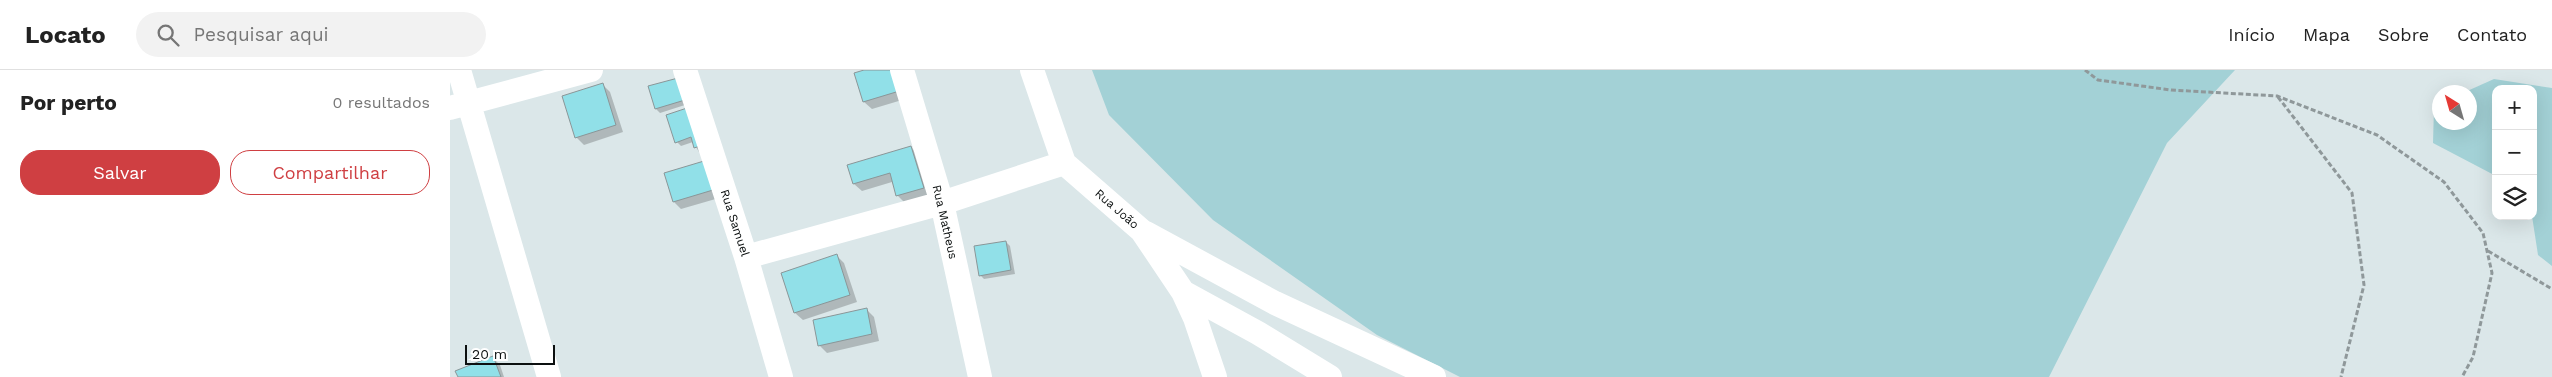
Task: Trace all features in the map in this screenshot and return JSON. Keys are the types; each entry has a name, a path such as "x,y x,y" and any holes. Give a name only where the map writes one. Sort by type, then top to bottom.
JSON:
{"street":[{"path":"459,70 459,105 550,377"},
{"path":"459,105 590,70"},
{"name":"Rua Samuel","path":"685,70 746,257 781,377"},
{"name":"Rua Matheus","path":"902,70 942,203 980,377"},
{"name":"Rua João","path":"1032,70 1064,163 1142,231 1183,292 1195,318 1215,377"},
{"path":"746,257 942,203 1064,163"},
{"path":"1142,231 1275,303 1434,377"},
{"path":"1183,292 1258,333 1330,377"}],"path":[{"path":"2085,70 2098,80 2171,90 2277,96 2377,135 2444,182 2483,234 2492,273 2473,357 2462,377"},
{"path":"2277,96 2352,192 2364,285 2342,377"},
{"path":"2487,250 2552,289"}],"shaded area":[{"path":"1092,70 2235,70 2167,143 2049,377 1460,377 1377,335 1213,220 1109,115"},
{"path":"2494,79 2533,85 2492,85 2492,174 2433,143 2433,130 2477,130 2477,87"},
{"path":"2537,86 2552,88 2552,266 2538,255 2533,220 2537,220"}],"building":[{"path":"864,70 900,70 906,89 863,102 854,73"},
{"path":"678,78 685,100 655,109 648,86"},
{"path":"603,83 616,125 575,138 562,96"},
{"path":"693,106 706,144 694,148 691,137 675,143 666,115"},
{"path":"911,146 924,188 896,196 890,173 853,184 847,165"},
{"path":"704,161 713,190 673,202 664,173"},
{"path":"1006,241 1011,270 979,276 974,246"},
{"path":"837,254 850,295 794,313 781,273"},
{"path":"867,308 872,334 818,346 813,320"},
{"path":"493,356 501,377 458,377 455,371"}]}
